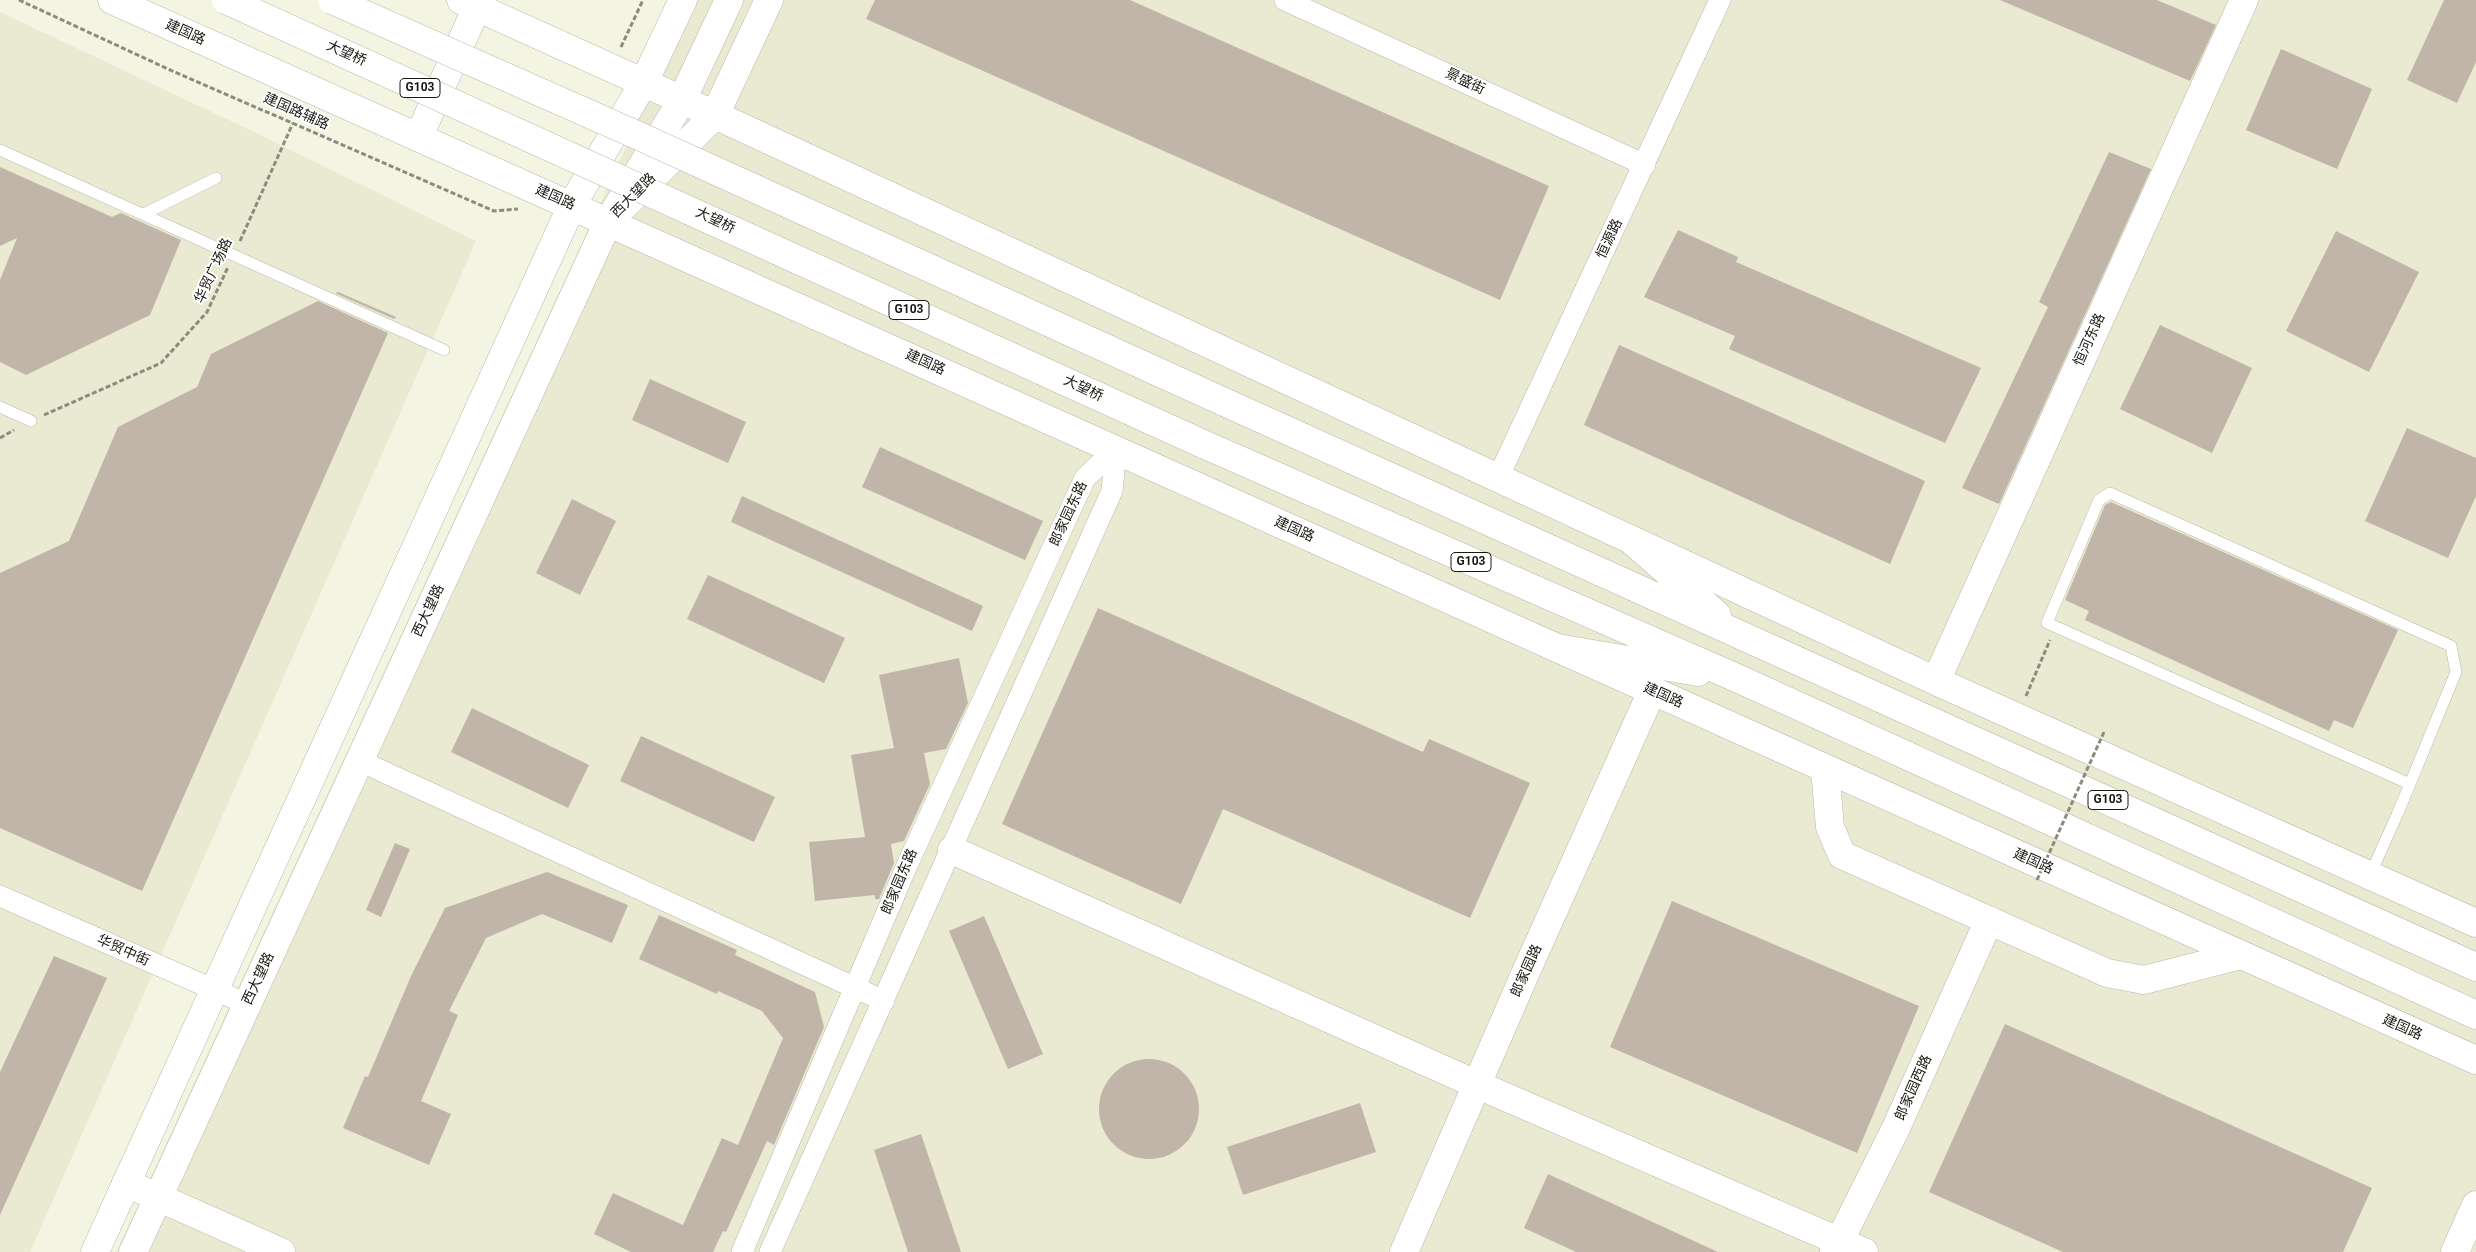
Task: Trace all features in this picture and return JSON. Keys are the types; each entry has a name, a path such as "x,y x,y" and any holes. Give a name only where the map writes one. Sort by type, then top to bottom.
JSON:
{"main road":[{"name":"建国路","path":"112,0 419,136 1824,769 2476,1060"},
{"name":"大望桥","path":"226,0 1203,444 1739,679"},
{"name":"G103","path":"332,0 639,136 2476,967"},
{"path":"95,1252 572,205 644,82 683,0"},
{"path":"608,222 682,100 729,0"},
{"name":"西大望路","path":"133,1252 608,222 715,115 768,0"},
{"name":"恒河东路","path":"1936,681 2244,0"},
{"path":"419,136 469,4 644,82 1936,681 2476,923"},
{"path":"1630,539 1738,634"},
{"path":"1557,648 1739,679"},
{"name":"G103","path":"1739,679 2476,1015"},
{"name":"郎家园路","path":"1404,1252 1525,974 1652,691"},
{"path":"1824,769 1830,827 1842,855 2107,973 2144,980 2241,955"},
{"path":"952,850 1836,1246 1864,1252"},
{"name":"郎家园西路","path":"1836,1246 1896,1128 1989,920"},
{"path":"126,1183 281,1252"},
{"path":"2455,1252 2476,1205"}],"street":[{"name":"景盛街","path":"1285,0 1645,165"},
{"name":"恒源路","path":"1498,478 1720,0"},
{"path":"770,1252 1112,491 1116,450"},
{"name":"郎家园东路","path":"742,1252 908,863 1086,478 1116,450"},
{"path":"360,761 884,1001"},
{"name":"华贸中街","path":"0,896 214,991 248,1004"}],"lane":[{"path":"0,150 444,350"},
{"path":"144,214 216,178"},
{"path":"0,407 31,421"},
{"path":"2370,876 2410,784 2456,672 2451,646 2110,494 2099,500 2047,623 2410,784"}],"path":[{"name":"建国路辅路","path":"19,0 494,211 523,209"},
{"path":"612,68 643,0"},
{"name":"华贸广场路","path":"0,438 31,421 162,363 208,312 293,123"},
{"path":"2018,718 2055,626"},
{"path":"2037,880 2104,732"}],"shaded area":[{"path":"694,0 2476,0 2476,1252 116,1252"},
{"path":"0,12 252,131 476,241 30,1252 0,1252"}],"building":[{"path":"875,0 1130,0 1549,186 1500,300 866,19"},
{"path":"2000,0 2157,0 2216,25 2190,81"},
{"path":"2444,0 2476,0 2476,62 2457,103 2407,80"},
{"path":"2281,49 2372,89 2337,169 2246,130"},
{"path":"2109,152 2151,169 1999,504 1962,488 2048,307 2039,302"},
{"path":"0,167 112,217 121,213 181,240 150,315 26,375 0,362 0,280 17,238 0,246"},
{"path":"1678,230 1738,257 1736,262 1981,368 1945,443 1729,349 1735,336 1644,297"},
{"path":"2336,231 2419,272 2369,372 2286,331"},
{"path":"338,292 396,317 394,319 335,293"},
{"path":"318,301 388,333 142,891 0,828 0,573 69,541 118,427 197,387 211,354"},
{"path":"2160,325 2252,368 2212,453 2120,409"},
{"path":"1619,345 1925,481 1890,564 1584,425"},
{"path":"650,379 746,422 728,463 632,420"},
{"path":"2407,428 2476,458 2476,496 2448,558 2365,521"},
{"path":"880,447 1043,521 1025,560 862,487"},
{"path":"742,496 983,606 972,631 731,522"},
{"path":"572,499 616,521 580,595 536,573"},
{"path":"2111,502 2398,630 2353,728 2334,720 2329,731 2085,620 2089,611 2065,600 2105,505"},
{"path":"708,575 845,638 824,683 687,619"},
{"path":"1098,608 1423,752 1429,739 1530,783 1470,918 1223,809 1181,904 1002,824"},
{"path":"959,658 968,703 946,749 924,753 930,784 904,841 891,844 894,863 879,899 875,899 875,895 815,901 809,842 865,837 851,755 894,748 879,675"},
{"path":"472,708 589,765 568,808 451,752"},
{"path":"641,736 775,797 754,842 620,781"},
{"path":"395,843 410,849 381,917 366,910"},
{"path":"547,872 628,905 612,943 542,914 486,938 449,1011 458,1015 421,1101 451,1114 429,1165 343,1128 365,1076 368,1077 411,976 445,908"},
{"path":"1672,901 1919,1006 1857,1153 1610,1047"},
{"path":"659,915 737,950 735,955 815,992 824,1027 774,1145 767,1141 726,1232 723,1231 713,1252 631,1252 594,1234 613,1193 683,1225 722,1138 738,1145 783,1038 762,1011 718,991 717,994 639,959"},
{"path":"984,916 1043,1054 1008,1069 949,931"},
{"path":"54,956 107,978 0,1215 0,1072"},
{"path":"2005,1024 2372,1188 2343,1252 2063,1252 1929,1192"},
{"path":"1149,1059 1159,1060 1177,1067 1191,1081 1198,1099 1198,1119 1191,1137 1177,1151 1159,1158 1149,1159 1139,1158 1121,1151 1107,1137 1100,1119 1099,1109 1100,1099 1107,1081 1121,1067 1139,1060"},
{"path":"1360,1103 1376,1152 1243,1195 1227,1147"},
{"path":"921,1134 961,1252 908,1252 874,1150"},
{"path":"1548,1174 1718,1252 1576,1252 1524,1228"}]}
